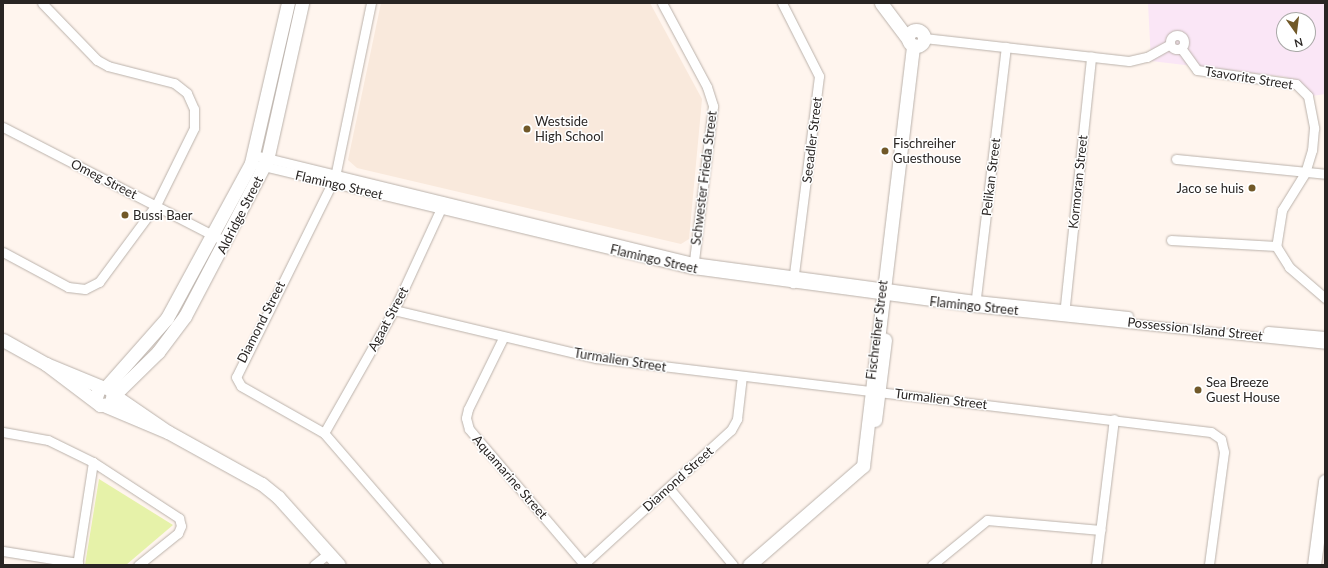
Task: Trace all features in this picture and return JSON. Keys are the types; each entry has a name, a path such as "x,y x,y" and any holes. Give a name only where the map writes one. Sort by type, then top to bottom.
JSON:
{"street":[{"path":"3,252 68,287 85,289 99,282 156,205 194,128 194,109 187,93 174,83 108,66 97,60 42,3"},
{"name":"Aldridge Street","path":"107,390 167,318 212,236 259,161 288,3"},
{"name":"Aldridge Street","path":"107,390 172,335 226,242 259,161 302,3"},
{"name":"Diamond Street","path":"371,3 334,181 236,377 241,386 324,433 438,565"},
{"name":"Schwester Frieda Street","path":"662,3 708,87 713,106 693,265"},
{"name":"Seeadler Street","path":"782,3 819,76 793,281"},
{"path":"881,3 916,39 1092,56"},
{"path":"889,3 898,18 916,39"},
{"name":"Fischreiher Street","path":"762,565 860,481 869,468 875,391 916,39"},
{"name":"Tsavorite Street","path":"1092,56 1129,61 1147,58 1170,44 1181,48 1184,57 1197,70 1301,87 1308,96 1314,128 1305,173 1282,210 1276,246"},
{"name":"Pelikan Street","path":"976,304 1006,47"},
{"name":"Kormoran Street","path":"1064,312 1092,56"},
{"name":"Omeg Street","path":"3,127 226,242"},
{"path":"1176,160 1325,174"},
{"name":"Flamingo Street","path":"259,161 334,181 444,204 693,265 793,281 976,304 1064,312"},
{"name":"Agaat Street","path":"324,433 394,310 444,204"},
{"path":"1171,240 1276,246 1289,267 1325,298"},
{"name":"Turmalien Street","path":"394,310 503,338 596,358 1114,419 1211,432 1221,439 1224,452 1209,565"},
{"name":"Possession Island Street","path":"1064,312 1325,336"},
{"name":"Possession Island Street","path":"1064,312 1325,344"},
{"name":"Aquamarine Street","path":"503,338 468,409 466,418 469,429 584,564"},
{"path":"3,340 46,364 107,390 168,432 262,484 278,497 339,565"},
{"path":"46,364 100,403 168,432"},
{"name":"Diamond Street","path":"584,564 732,430 737,419 742,376"},
{"path":"100,403 113,401 107,390"},
{"path":"100,403 95,394 107,390"},
{"name":"Fischreiher Street","path":"749,565 857,475 863,466 875,391"},
{"path":"1096,565 1114,419"},
{"path":"3,432 48,440 93,462 179,518 181,526 178,533 138,565"},
{"path":"3,551 77,564 93,462"},
{"path":"1314,565 1323,514 1325,481"},
{"path":"669,488 733,565"},
{"path":"932,565 988,520 1101,530"},
{"path":"1321,565 1325,531"},
{"path":"314,565 329,553"}],"shaded area":[{"name":"Westside High School","path":"381,3 650,3 702,99 689,239 681,244 357,168 348,160"},
{"path":"1148,3 1325,3 1325,94 1312,96 1298,82 1286,77 1151,61"}],"green space":[{"path":"99,479 173,525 126,565 85,565"}],"place":[{"name":"Westside High School","path":"527,129"},
{"name":"Fischreiher Guesthouse","path":"885,151"},
{"name":"Jaco se huis","path":"1252,188"},
{"name":"Bussi Baer","path":"125,215"},
{"name":"Sea Breeze Guest House","path":"1198,390"}]}
